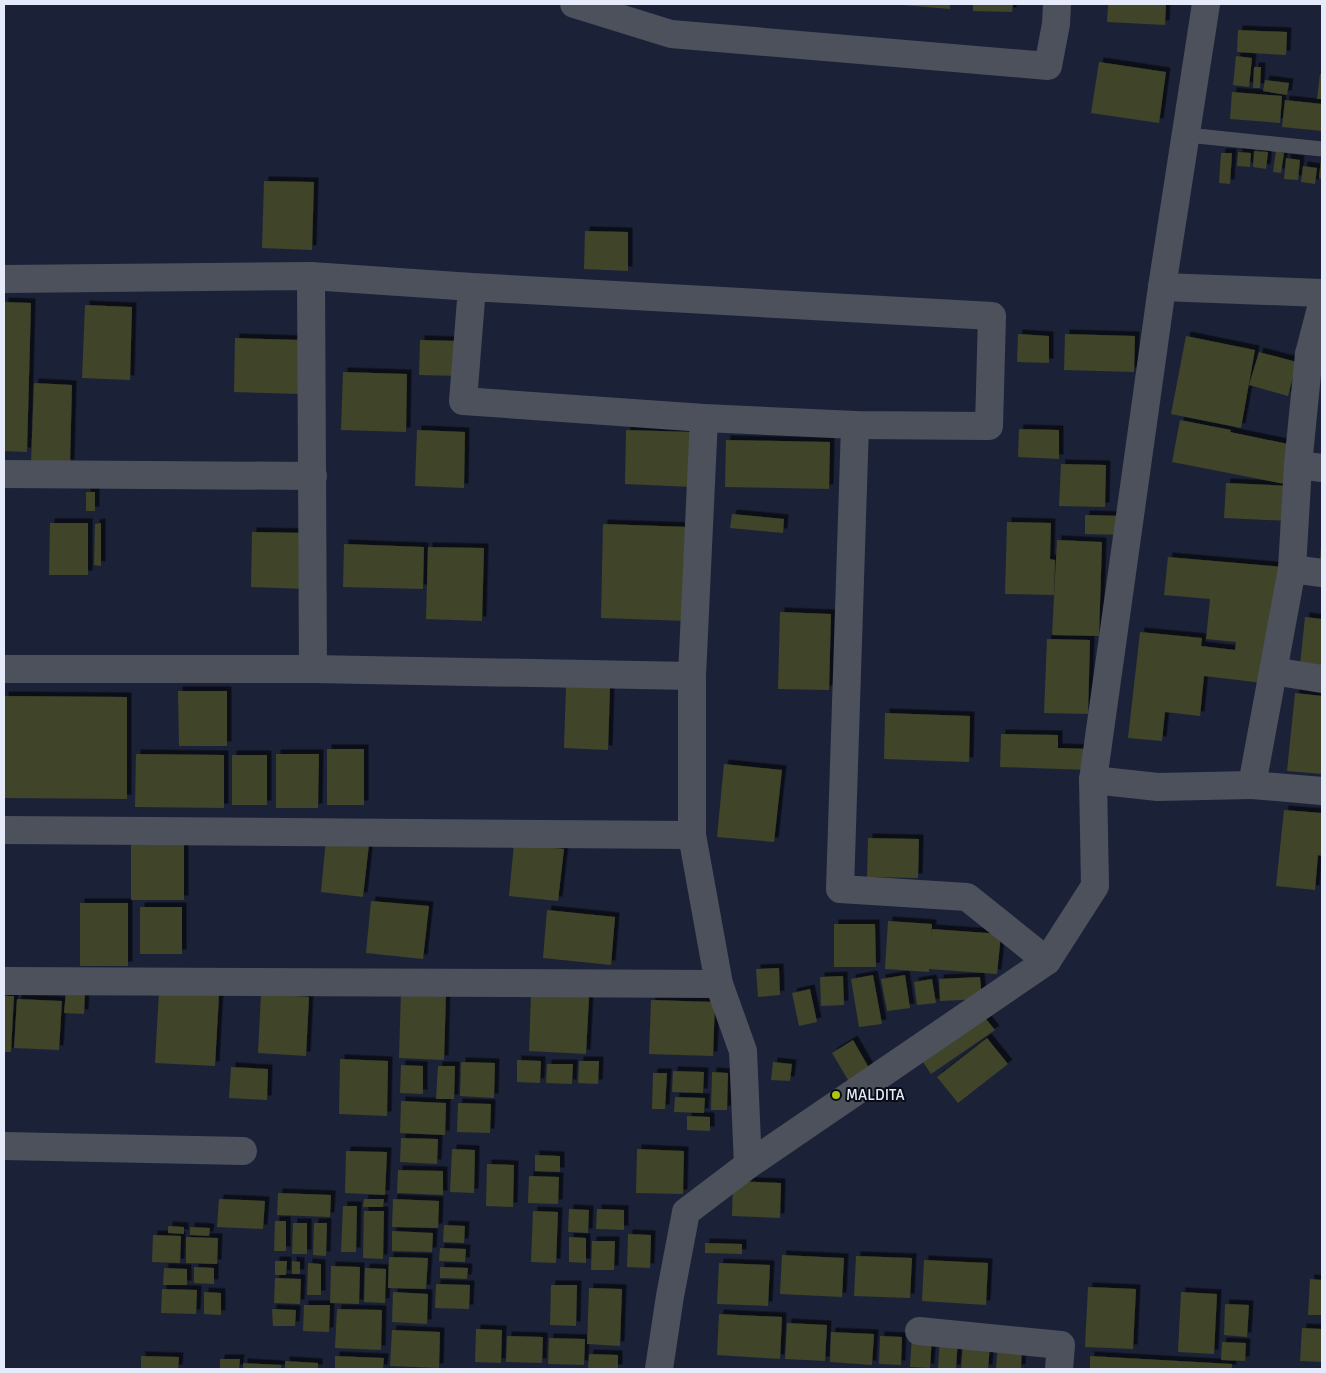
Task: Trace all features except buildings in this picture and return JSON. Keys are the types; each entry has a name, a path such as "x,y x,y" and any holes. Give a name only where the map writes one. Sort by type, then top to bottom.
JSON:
{"street":[{"path":"574,4 671,34 1048,66 1057,4"},
{"path":"659,1369 670,1296 686,1212 748,1165 1047,961 1095,886 1093,780 1162,287 1206,4"},
{"path":"311,276 313,669"},
{"path":"4,279 311,276 472,287 992,316 989,426 855,425 704,418 463,401 472,287"},
{"path":"1162,287 1322,293"},
{"path":"1252,785 1310,467 1316,354 1322,304"},
{"path":"704,418 692,676 692,835 719,984 744,1051 748,1165"},
{"path":"855,425 840,889 967,896 1047,961"},
{"path":"4,474 313,476"},
{"path":"1292,569 1322,572"},
{"path":"4,669 313,669 692,676"},
{"path":"1273,671 1322,679"},
{"path":"1093,780 1158,787 1252,785 1322,791"},
{"path":"4,830 692,835"},
{"path":"4,980 719,984"},
{"path":"4,1146 243,1151"},
{"path":"919,1331 1061,1345 1059,1369"}],"lane":[{"path":"1187,134 1322,149"}],"place":[{"name":"MALDITA","path":"836,1095"}]}
